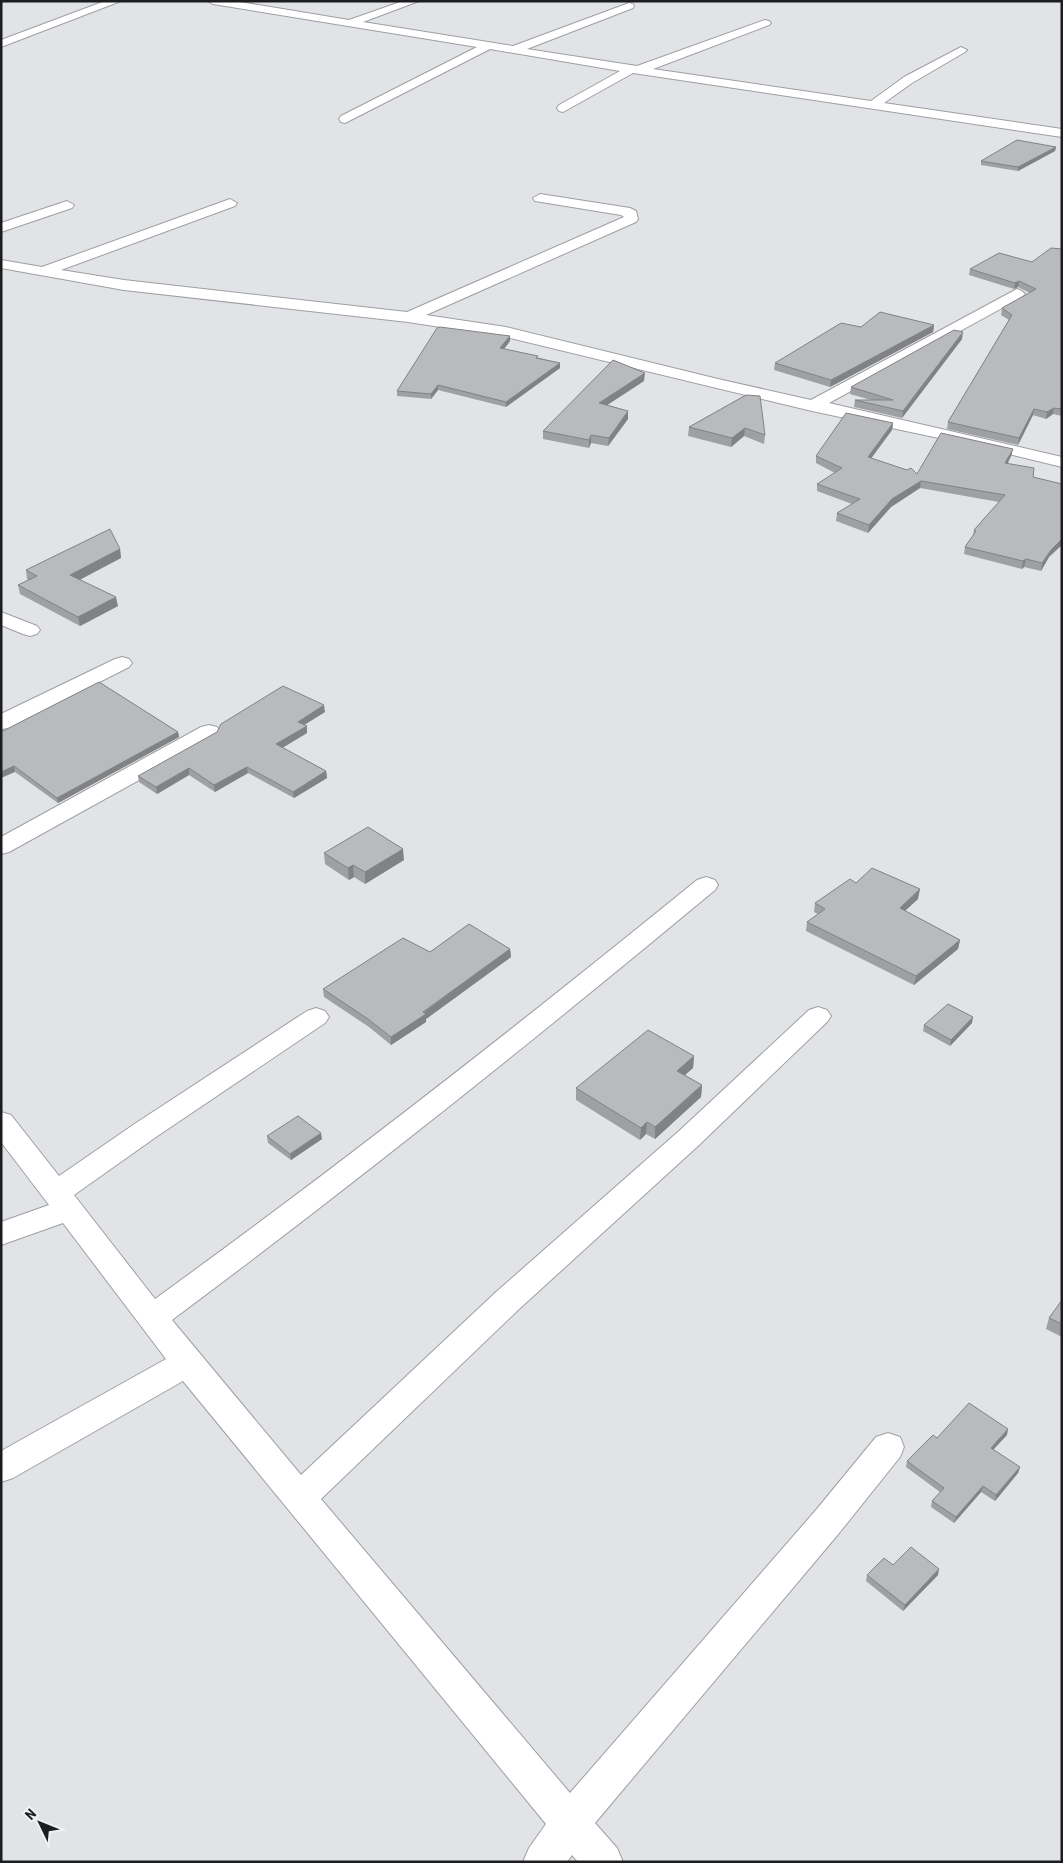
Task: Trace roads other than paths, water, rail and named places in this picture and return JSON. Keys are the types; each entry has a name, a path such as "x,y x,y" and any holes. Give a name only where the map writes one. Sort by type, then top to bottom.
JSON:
{"street":[{"path":"1,44 116,1"},
{"path":"213,1 635,70 1062,134"},
{"path":"351,23 414,1"},
{"path":"513,50 629,6"},
{"path":"562,108 635,70 765,23"},
{"path":"345,119 488,46"},
{"path":"873,105 908,80 961,50"},
{"path":"408,317 631,219 631,214 625,210 540,198"},
{"path":"41,272 230,203"},
{"path":"1,228 67,205"},
{"path":"1,264 124,285 408,317 506,332 812,406 981,442 1062,462"},
{"path":"812,406 1017,294"},
{"path":"981,442 1062,446"},
{"path":"1,618 30,630"},
{"path":"1,723 122,663"},
{"path":"1,847 209,732"},
{"path":"152,1318 292,1215 507,1047 706,885"},
{"path":"300,1497 506,1302 689,1138 818,1016"},
{"path":"1,1234 62,1202 146,1130 316,1017"},
{"path":"1,1122 188,1363 603,1862"},
{"path":"1,1468 188,1363"},
{"path":"543,1862 571,1822 828,1521 888,1447"}]}
